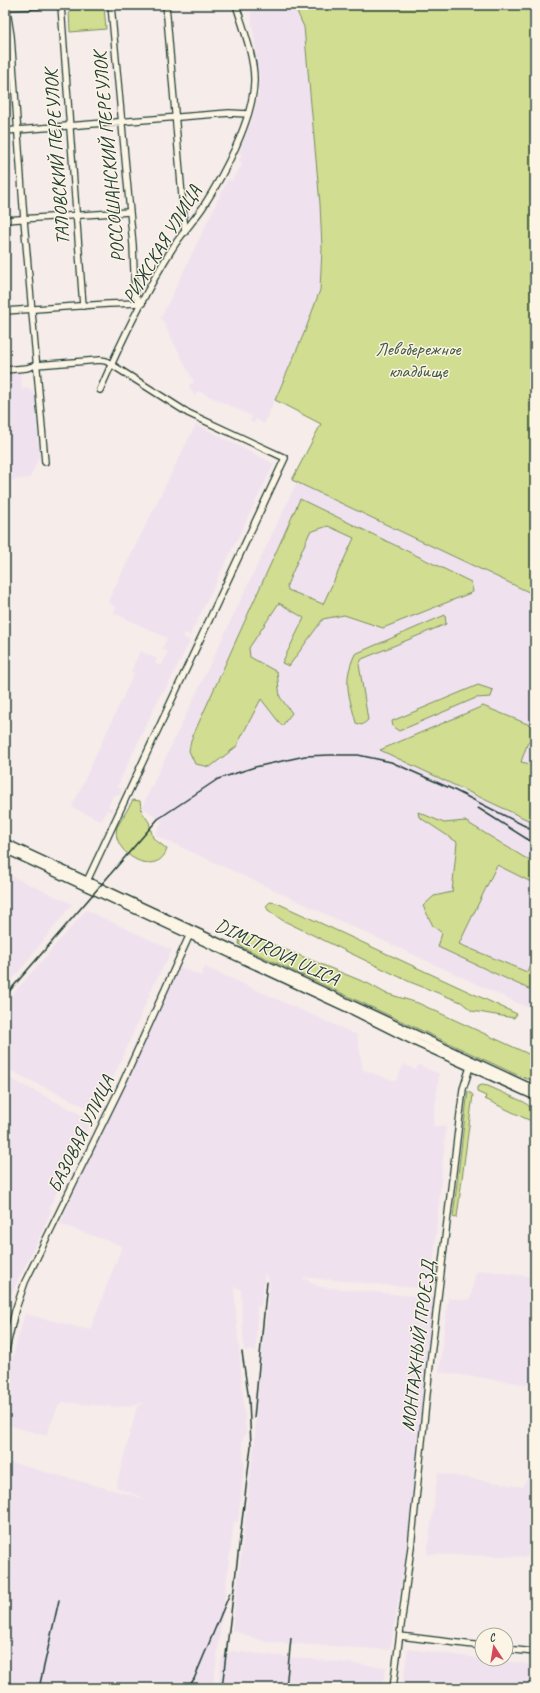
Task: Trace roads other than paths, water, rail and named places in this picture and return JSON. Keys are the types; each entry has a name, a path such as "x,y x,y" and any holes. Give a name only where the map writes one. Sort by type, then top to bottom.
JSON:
{"main road":[{"name":"DIMITROVA ULICA","path":"5,843 87,881 190,932"},
{"name":"DIMITROVA ULICA","path":"5,849 190,932 471,1063 535,1090"},
{"name":"DIMITROVA ULICA","path":"471,1063 535,1096"}],"street":[{"path":"45,462 24,220 11,36 6,6 64,5"},
{"name":"ТАЛОВСКИЙ ПЕРЕУЛОК","path":"64,5 70,126 83,306"},
{"name":"РОССОШАНСКИЙ ПЕРЕУЛОК","path":"111,5 122,123 135,296 142,303"},
{"path":"166,5 185,232"},
{"name":"РИЖСКАЯ УЛИЦА","path":"100,390 142,303 172,248 203,207 221,174 238,142 248,114 253,95 254,70 236,5"},
{"path":"5,131 122,123 229,113 248,114"},
{"path":"5,220 24,220 129,212"},
{"path":"5,312 142,303"},
{"path":"5,370 27,368 36,365 100,360 112,364 188,413 284,458 87,881"},
{"name":"БАЗОВАЯ УЛИЦА","path":"5,1354 15,1311 25,1282 126,1077 190,932"},
{"name":"МОНТАЖНЫЙ ПРОЕЗД","path":"393,1688 412,1542 431,1355 463,1089 471,1063"},
{"path":"400,1636 474,1645"},
{"path":"514,1649 535,1652"}],"railway":[{"path":"5,996 158,819 218,779 255,767 305,756 330,755 358,755 391,762 452,789 535,831"},
{"path":"478,808 535,844"},
{"path":"254,1418 267,1282"},
{"path":"222,1688 251,1446 249,1400 242,1352"},
{"path":"188,1688 194,1679 230,1593"},
{"path":"39,1688 59,1600"},
{"path":"286,1688 291,1638"}],"park label":[{"name":"Левобережное кладбище","path":"418,360"}]}
